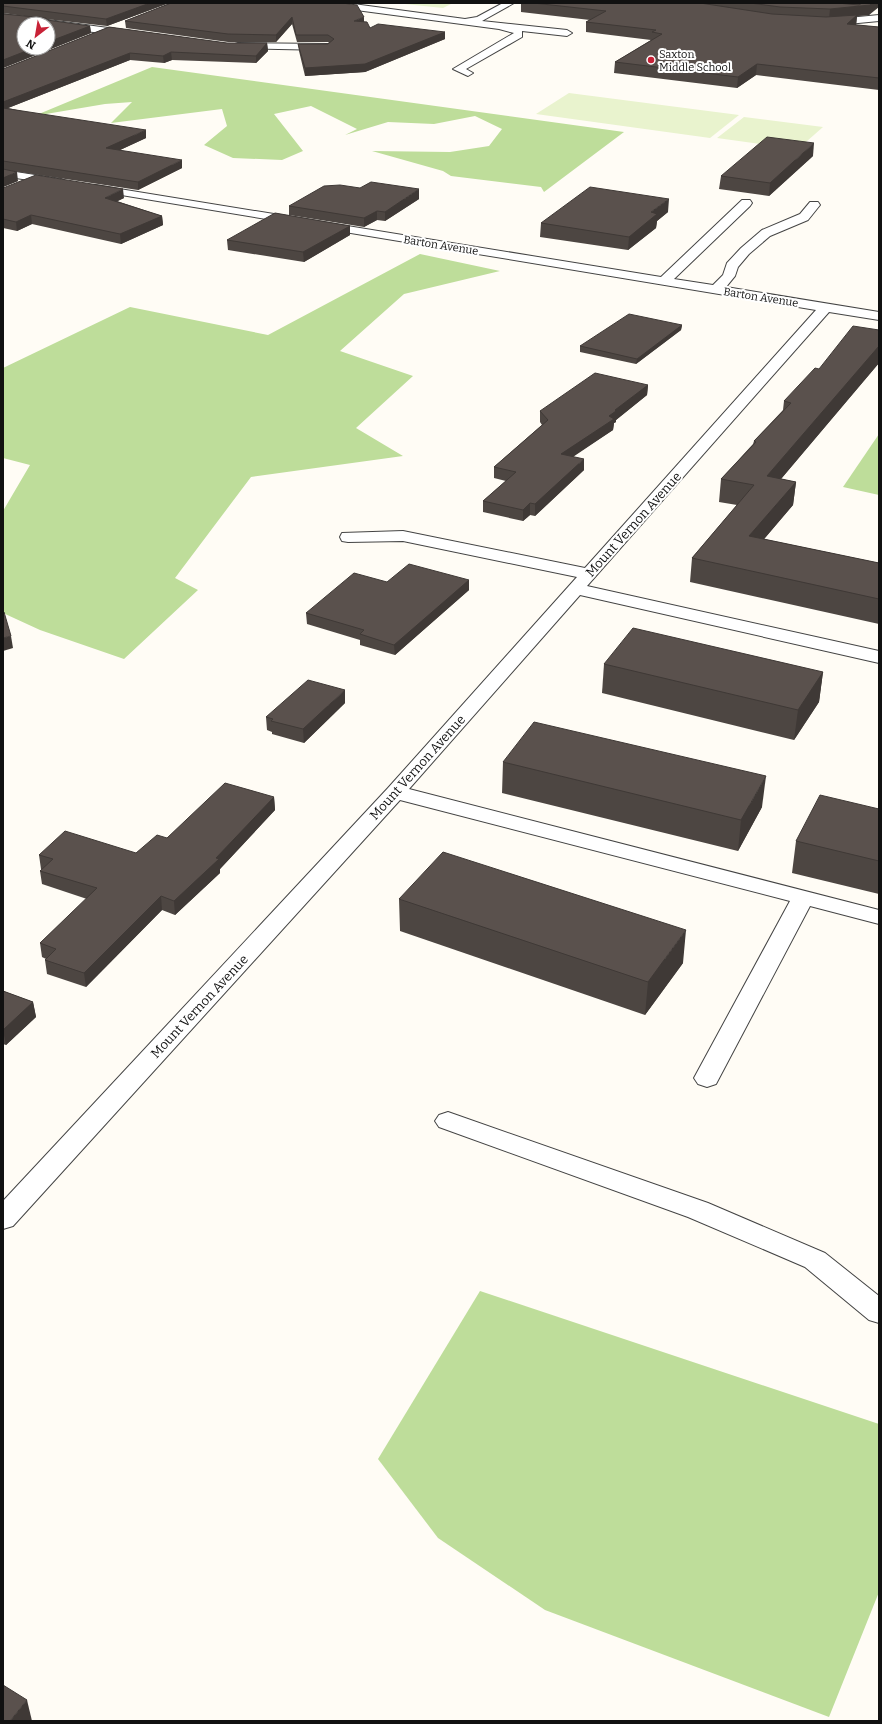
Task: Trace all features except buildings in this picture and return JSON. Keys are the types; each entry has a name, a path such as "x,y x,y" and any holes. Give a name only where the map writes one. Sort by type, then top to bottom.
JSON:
{"street":[{"path":"326,3 500,26 567,33"},
{"path":"457,20 479,18 510,3"},
{"path":"856,10 879,13"},
{"path":"3,17 141,35"},
{"path":"818,23 841,23 879,18"},
{"path":"86,39 129,22"},
{"path":"468,73 458,69 519,35 518,31 500,26"},
{"path":"228,46 328,46"},
{"name":"Barton Avenue","path":"3,173 879,316"},
{"path":"16,187 36,178"},
{"path":"664,281 746,203"},
{"path":"716,290 729,276 732,266 766,233 804,217 814,205"},
{"name":"Mount Vernon Avenue","path":"3,1220 395,792 825,308"},
{"path":"348,537 403,536 589,574"},
{"path":"576,589 879,657"},
{"path":"395,792 879,917"},
{"path":"707,1078 803,898"},
{"path":"448,1121 698,1210 815,1260 879,1312"}],"green space":[{"path":"395,3 453,3 443,8"},
{"path":"152,67 624,132 544,192 541,187 451,176 443,171 372,151 450,152 489,146 502,129 475,116 434,124 388,122 345,135 357,129 311,106 274,114 303,151 282,160 233,158 204,145 227,126 222,109 111,123 132,102 105,104 34,116"},
{"path":"569,93 739,115 710,138 536,114"},
{"path":"744,117 823,127 798,149 717,138"},
{"path":"420,254 500,271 404,294 340,351 413,376 356,428 403,456 251,477 175,578 198,590 124,659 40,630 3,613 3,511 30,465 3,458 3,368 130,307 268,335"},
{"path":"879,434 879,495 843,487"},
{"path":"480,1291 879,1424 879,1592 829,1717 545,1610 438,1538 378,1459"}],"place":[{"name":"Saxton Middle School","path":"651,60"}]}
